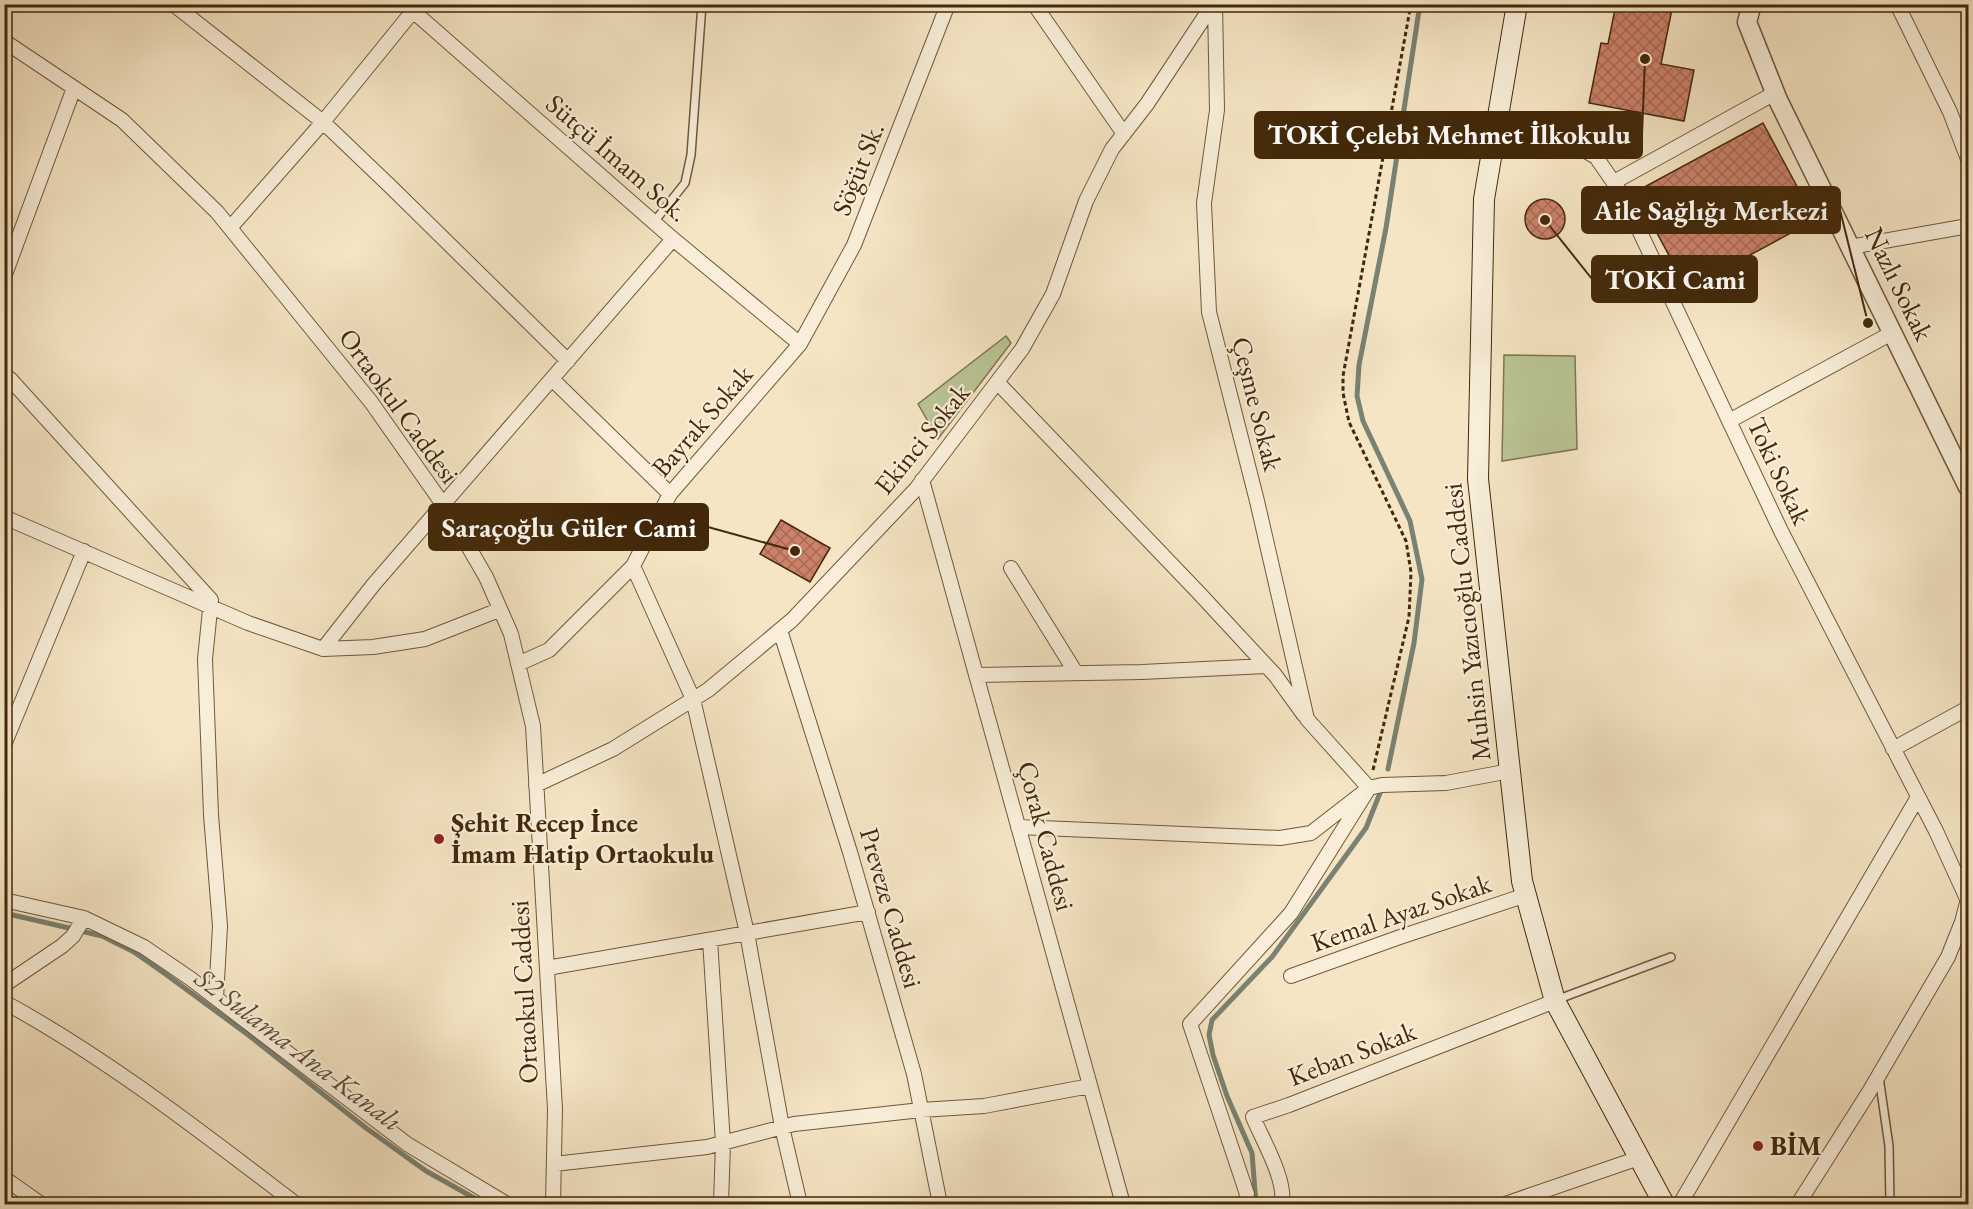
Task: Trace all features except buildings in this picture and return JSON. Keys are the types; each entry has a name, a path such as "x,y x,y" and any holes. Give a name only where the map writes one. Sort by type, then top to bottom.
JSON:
{"main road":[{"name":"Muhsin Yazıcıoğlu Caddesi","path":"1517,4 1484,199 1478,479 1522,881 1555,1001 1664,1204"}],"street":[{"path":"173,4 323,122 568,361"},
{"name":"Söğüt Sk.","path":"800,344 854,245 948,4"},
{"path":"1034,4 1124,134"},
{"name":"Ekinci Sokak","path":"536,785 613,749 708,690 792,620 922,480 1022,349 1053,294 1086,201 1112,149 1147,104 1214,4"},
{"name":"Çeşme Sokak","path":"1214,4 1217,110 1204,203 1209,312 1257,501 1307,719 1369,788"},
{"name":"Nazlı Sokak","path":"1752,4 1747,22 1775,93 1968,487"},
{"path":"1897,4 1950,112 1968,159"},
{"path":"231,228 323,122 411,7"},
{"name":"Sütçü İmam Sok.","path":"411,7 673,239 800,344"},
{"name":"Ortaokul Caddesi","path":"4,41 122,120 217,212 371,402 442,505 486,577 511,634 533,726 555,1109 553,1204"},
{"path":"4,277 74,88"},
{"path":"1614,182 1775,93"},
{"name":"Toki Sokak","path":"1499,115 1572,143 1596,157 1623,196 1781,531 1918,797 1968,900"},
{"path":"1851,247 1968,226"},
{"path":"323,649 374,584 673,239"},
{"path":"1729,421 1892,333"},
{"name":"Bayrak Sokak","path":"518,664 549,650 633,566 670,494 800,344"},
{"path":"4,376 10,379 210,596 205,659 211,815 220,926 216,998"},
{"path":"552,379 670,494"},
{"path":"997,382 1266,666 1307,719"},
{"name":"Çorak Caddesi","path":"922,480 1123,1204"},
{"path":"4,517 248,622 323,649 373,647 425,639 499,610"},
{"path":"4,745 84,551"},
{"path":"633,566 693,699 747,933 782,1127 800,1204"},
{"path":"1011,568 1076,673"},
{"name":"Preveze Caddesi","path":"780,630 807,710 868,912 914,1074 940,1204"},
{"path":"977,675 1266,666"},
{"path":"1893,748 1968,708"},
{"path":"1018,827 1280,838 1311,833 1369,788 1382,785 1446,783 1510,771"},
{"path":"1245,1204 1247,1194 1190,1024 1291,912 1369,788"},
{"path":"1680,1204 1918,797"},
{"name":"Kemal Ayaz Sokak","path":"1291,976 1526,896"},
{"path":"4,900 84,918 114,930 144,947 216,998 407,1144 507,1204"},
{"path":"1798,1204 1948,957 1968,900"},
{"path":"547,968 868,912"},
{"path":"4,985 62,946 73,936 84,918"},
{"path":"710,940 723,1143 721,1204"},
{"name":"Keban Sokak","path":"1282,1204 1283,1195 1276,1170 1253,1117 1555,1001"},
{"path":"4,1002 40,1021 158,1101 296,1204"},
{"path":"554,1164 707,1147 794,1124 921,1110 984,1106 1090,1086"},
{"path":"1505,1204 1639,1158"},
{"path":"4,1178 41,1204"}],"lane":[{"path":"654,222 685,183 691,154 702,4"},
{"path":"1555,1001 1671,957"},
{"path":"1879,1074 1889,1146 1890,1204"}],"path":[{"path":"1369,788 1409,617 1411,572 1406,541 1349,422 1343,393 1343,376 1411,4"}],"green space":[{"path":"1006,336 1011,343 938,439 918,404"},
{"path":"1504,355 1575,356 1577,449 1502,461"}],"waterway":[{"name":"S2 Sulama Ana Kanalı","path":"1388,769 1414,643 1422,579 1410,521 1363,421 1357,396 1359,365 1386,228 1420,4"},
{"name":"S2 Sulama Ana Kanalı","path":"1256,1204 1252,1153 1227,1096 1213,1055 1209,1035 1212,1020 1272,957 1366,828 1380,793"},
{"name":"S2 Sulama Ana Kanalı","path":"4,913 69,928"},
{"name":"S2 Sulama Ana Kanalı","path":"85,932 102,936 134,952 247,1034 366,1128 426,1171 485,1204"}],"place":[{"name":"TOKİ Çelebi Mehmet İlkokulu","path":"1645,59"},
{"name":"TOKİ Cami","path":"1545,220"},
{"name":"Aile Sağlığı Merkezi","path":"1868,323"},
{"name":"Saraçoğlu Güler Cami","path":"795,551"},
{"name":"Şehit Recep İnce İmam Hatip Ortaokulu","path":"439,839"},
{"name":"BİM","path":"1758,1146"}]}
